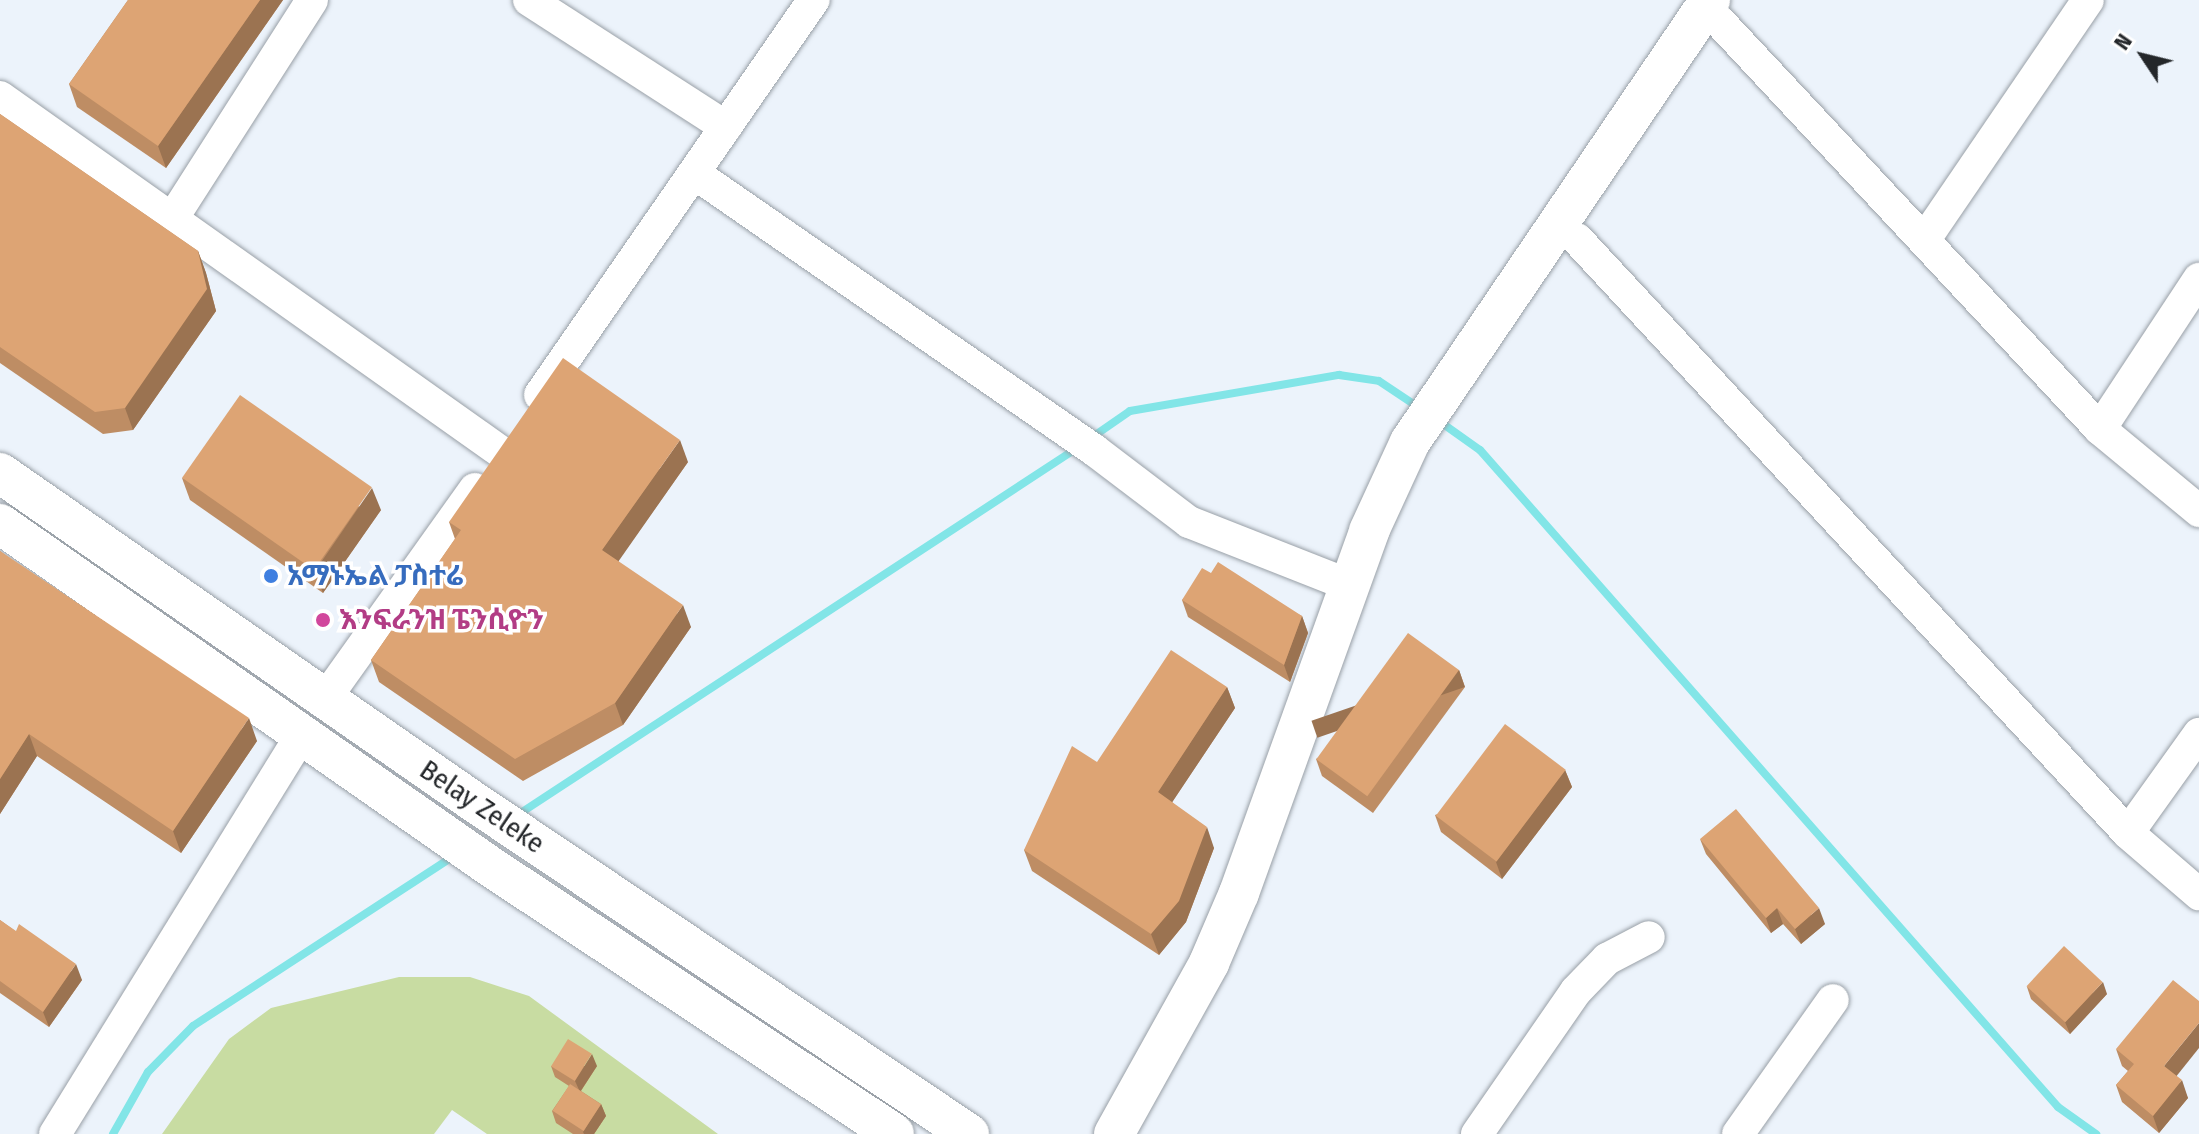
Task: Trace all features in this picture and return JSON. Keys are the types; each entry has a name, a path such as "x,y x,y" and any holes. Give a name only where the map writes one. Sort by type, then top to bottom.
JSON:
{"street":[{"path":"174,216 312,0"},
{"path":"529,0 726,127"},
{"path":"55,1134 325,699 814,0"},
{"path":"1925,239 2088,0"},
{"path":"1114,1134 1221,935 1349,585 1410,442 1447,382 1714,11 2100,429 2199,511"},
{"path":"0,97 174,216 514,433"},
{"path":"694,173 1067,430 1189,522 1349,585"},
{"path":"1577,239 2128,833 2199,894"},
{"path":"2100,429 2199,279"},
{"name":"Belay Zeleke","path":"0,473 528,839 969,1134"},
{"name":"Belay Zeleke","path":"0,524 491,867 894,1134"},
{"path":"2128,833 2199,734"},
{"path":"1477,1134 1576,991 1607,959 1649,937"},
{"path":"1738,1134 1833,1000"}],"green space":[{"path":"399,977 470,977 529,996 718,1134 487,1134 452,1110 434,1134 162,1134 229,1039 271,1008"}],"building":[{"path":"128,0 260,0 158,146 69,84"},
{"path":"0,114 198,251 207,289 125,408 95,412 0,347"},
{"path":"563,358 680,440 602,550 683,605 615,703 515,759 371,660 461,530 449,522"},
{"path":"240,395 372,487 314,570 182,478"},
{"path":"0,551 249,718 173,831 29,734 0,779"},
{"path":"1218,562 1302,616 1284,665 1182,600 1202,568 1211,573"},
{"path":"1408,633 1459,670 1367,796 1316,759"},
{"path":"1171,650 1227,687 1158,792 1207,827 1179,901 1151,934 1024,850 1072,746 1097,762"},
{"path":"1505,724 1566,770 1496,862 1436,816"},
{"path":"1736,809 1819,908 1795,929 1777,908 1766,918 1700,839"},
{"path":"0,920 16,931 19,924 76,964 43,1012 0,981"},
{"path":"2064,946 2103,982 2065,1022 2026,986"},
{"path":"2173,980 2199,1001 2199,1023 2164,1066 2182,1080 2153,1116 2116,1085 2134,1064 2116,1049"},
{"path":"568,1039 592,1054 575,1081 551,1066"},
{"path":"570,1084 601,1104 584,1131 553,1111"}],"waterway":[{"path":"1091,438 1130,411 1339,375 1379,381 1421,409"},
{"path":"1439,421 1480,450 2058,1107 2096,1134"},
{"path":"516,816 1077,448"},
{"path":"113,1134 148,1072 193,1026 454,856"}],"place":[{"name":"አማኑኤል ፓስተሬ","path":"271,576"},
{"name":"እንፍራንዝ ፔንሲዮን","path":"323,620"}]}
